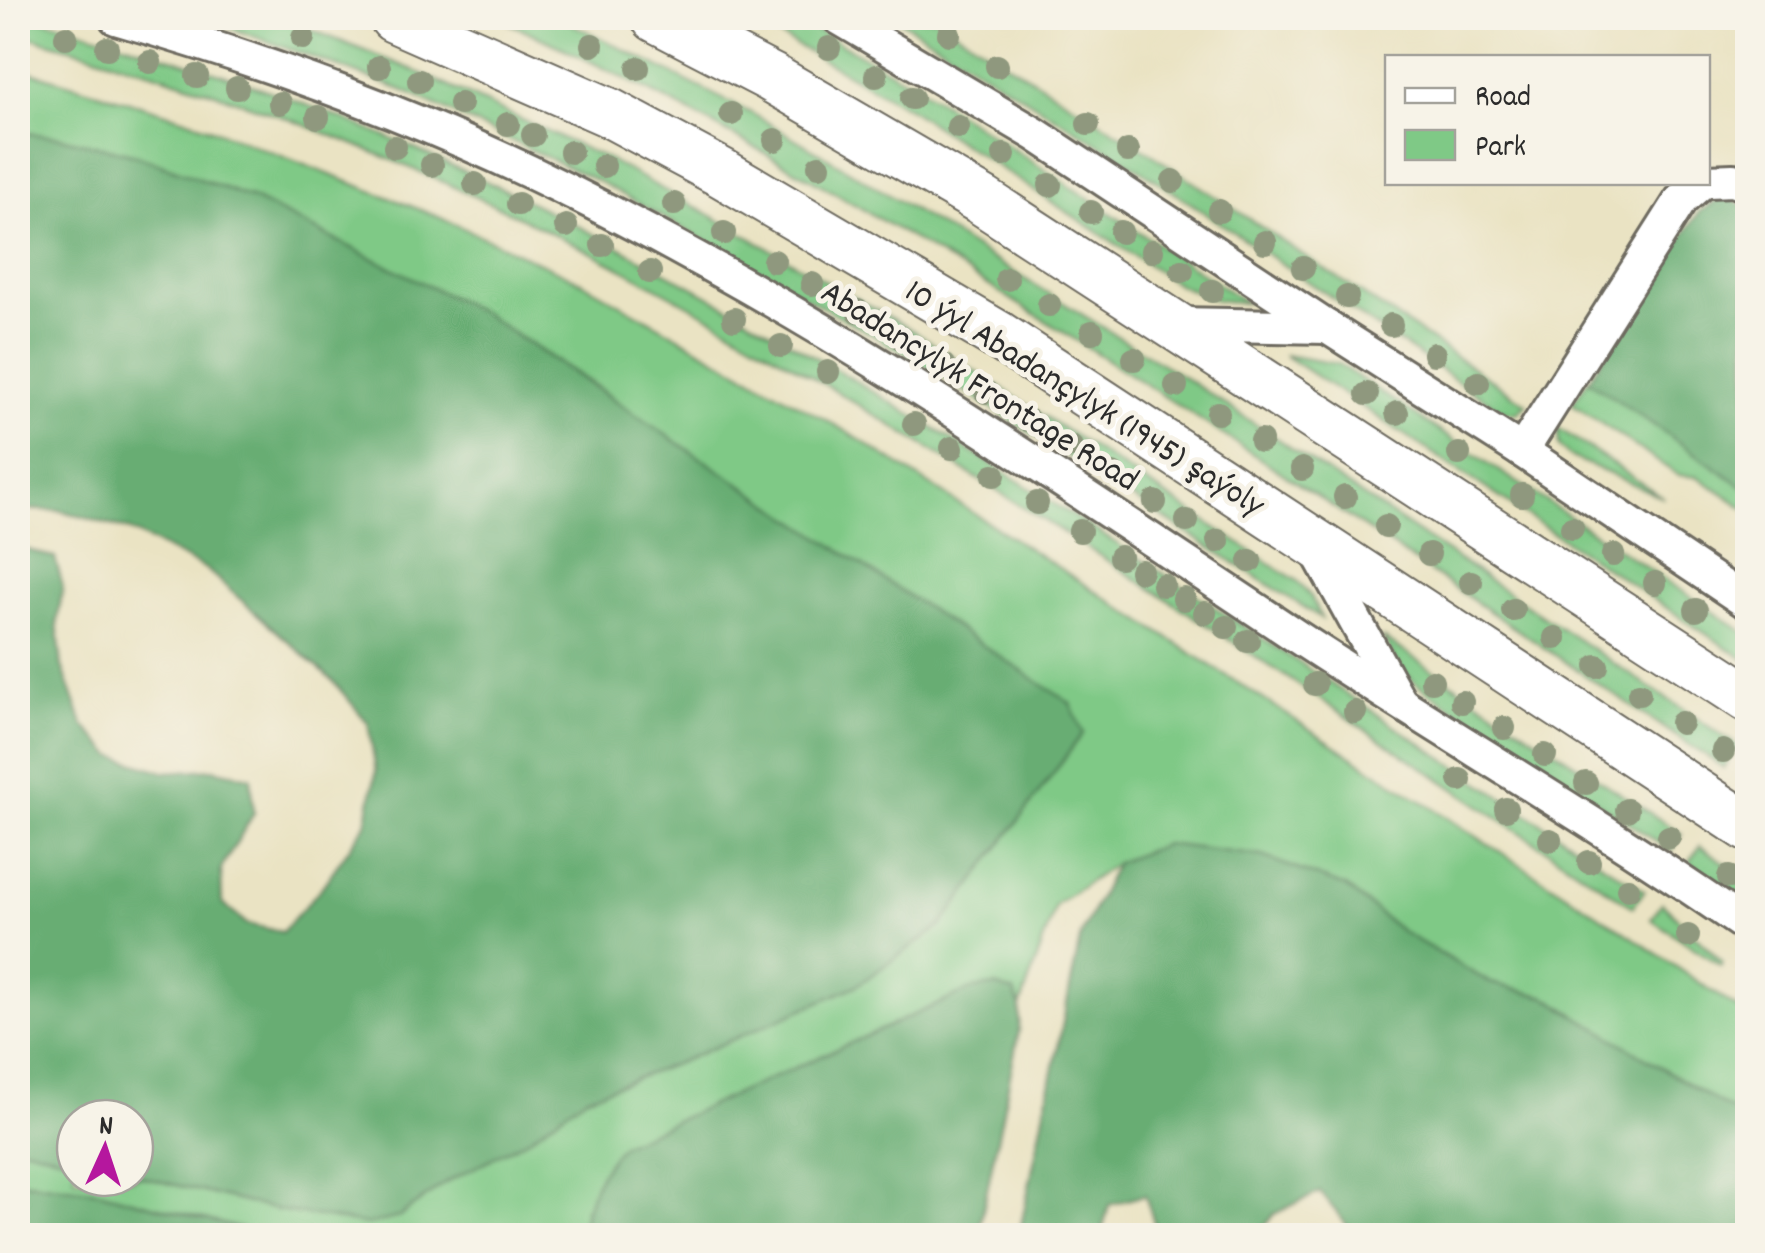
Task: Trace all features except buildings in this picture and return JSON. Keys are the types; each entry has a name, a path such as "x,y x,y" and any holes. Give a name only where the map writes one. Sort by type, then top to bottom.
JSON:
{"main road":[{"name":"10 ýyl Abadançylyk (1945) şaýoly","path":"394,18 608,112 722,173 999,336 1748,827"},
{"path":"656,18 871,134 983,201 1748,698"}],"street":[{"name":"Abadancylyk Frontage Road","path":"116,18 278,69 479,148 674,245 917,386 1402,706 1748,927"},
{"path":"839,18 1035,134 1748,603"},
{"path":"1710,182 1733,180 1748,186"},
{"path":"1522,451 1681,200 1700,185"},
{"path":"1176,324 1327,327"},
{"path":"1309,538 1402,706"}],"green space":[{"path":"18,18 52,22 108,38 331,114 428,155 617,246 800,348 980,457 1644,891 1633,907 1070,537 887,422 679,299 438,180 231,98 18,34"},
{"path":"203,18 274,18 312,30 411,69 609,160 915,332 1297,581 1311,597 1321,618 903,352 598,181 402,90"},
{"path":"498,18 560,18 753,114 1193,383 1738,746 1724,768 1227,437 922,245 714,125"},
{"path":"748,18 795,18 920,88 1247,303 1216,300 1179,285 908,108"},
{"path":"896,18 934,18 945,24 1150,153 1527,404 1517,413 1504,412 1139,169"},
{"path":"18,68 186,119 434,215 578,280 849,433 1622,930 1747,1015 1747,1120 1546,997 1491,983 1401,931 1346,887 1116,863 1056,905 1020,1007 1014,992 585,1209 580,1235 264,1235 124,1198 155,1198 155,1180 277,1210 399,1217 442,1185 528,1139 585,1097 680,1062 856,986 941,926 1083,733 594,385 481,312 253,199 136,155 18,132"},
{"path":"18,132 136,155 253,199 481,312 1070,703 1083,733 941,926 856,986 680,1062 585,1097 528,1139 442,1185 399,1217 368,1225 277,1210 155,1180 155,1098 55,1098 55,1155 18,1146 18,547 55,558 63,587 57,622 62,666 83,724 113,756 165,772 213,769 251,777 254,813 221,869 222,903 247,924 282,932 322,887 366,824 376,772 368,723 332,680 206,569 128,530 62,511 18,509"},
{"path":"1720,199 1731,199 1747,207 1747,489 1588,380 1699,212"},
{"path":"1284,355 1338,364 1747,634 1747,661"},
{"path":"1588,380 1747,489 1747,510 1698,477 1678,475 1572,404"},
{"path":"1558,428 1664,498 1569,456 1559,446"},
{"path":"1382,637 1682,834 1671,851 1415,683 1398,666"},
{"path":"1165,844 1262,856 1346,887 1401,931 1491,983 1546,997 1747,1120 1747,1235 1355,1235 1320,1192 1274,1214 1257,1235 1158,1235 1145,1195 1109,1205 1101,1235 1019,1235 1081,935 1116,863"},
{"path":"1700,846 1747,878 1747,902 1689,863"},
{"path":"1662,903 1723,963 1721,966 1651,919"},
{"path":"995,986 1014,992 1020,1007 1019,1031 978,1235 580,1235 594,1186 623,1144 972,989"},
{"path":"18,1146 55,1155 55,1186 18,1181"},
{"path":"18,1181 55,1186 55,1198 124,1198 264,1235 18,1235"}]}
